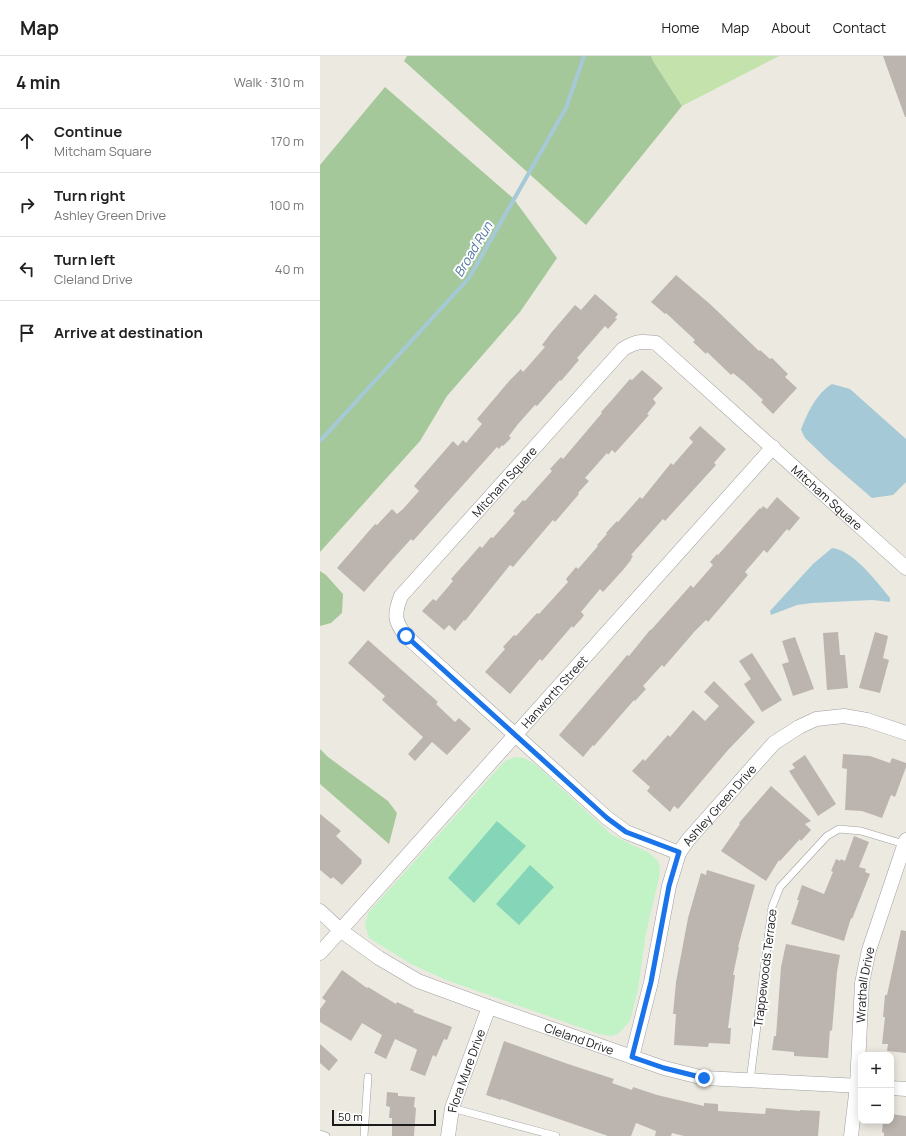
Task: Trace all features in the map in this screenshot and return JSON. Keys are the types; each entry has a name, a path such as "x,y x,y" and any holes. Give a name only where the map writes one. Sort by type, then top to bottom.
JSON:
{"street":[{"name":"Mitcham Square","path":"679,852 626,832 607,818 406,636 398,626 395,610 401,596 623,349 641,341 656,343 906,568"},
{"name":"Hanworth Street","path":"320,953 773,447"},
{"name":"Ashley Green Drive","path":"632,1057 651,982 669,886 679,852 688,840 774,743 799,727 816,719 844,716 867,720 906,733"},
{"name":"Wrathall Drive","path":"860,1052 862,983 869,950 905,842"},
{"name":"Cleland Drive","path":"320,911 340,930 379,958 418,981 664,1068 704,1078 858,1086"},
{"name":"Flora Mure Drive","path":"448,1136 452,1108 489,1007"},
{"name":"Wrathall Drive","path":"851,1136 859,1088"},
{"path":"894,1088 906,1090"}],"lane":[{"name":"Trappewoods Terrace","path":"750,1081 772,907 780,887 827,836 839,828 861,830 905,842"},
{"path":"364,1136 368,1077"},
{"path":"452,1108 538,1134 556,1136"},
{"path":"320,1134 326,1136"}],"green space":[{"path":"407,56 651,56 682,106 586,225 404,61"},
{"path":"651,56 779,56 682,106"},
{"path":"385,87 513,198 557,258 520,312 447,396 420,441 320,552 320,165"},
{"path":"320,571 326,575 343,594 342,613 331,623 320,626"},
{"path":"320,749 328,757 388,801 397,813 389,844 320,784"},
{"path":"515,757 524,758 535,764 611,834 648,852 658,861 660,868 659,878 646,933 638,989 630,1021 619,1033 612,1036 599,1034 446,980 411,964 369,938 365,925 368,913 505,761"},
{"path":"497,821 526,846 474,903 448,878"},
{"path":"530,865 554,887 519,925 496,904"}],"water":[{"path":"832,384 850,389 906,439 906,482 893,495 872,498 805,438 801,430 809,410 817,398"},
{"path":"832,548 848,554 856,560 890,598 890,602 872,600 812,603 797,605 771,615 770,611 813,564"}],"building":[{"path":"883,56 906,56 906,117 905,117"},
{"path":"676,275 710,304 759,351 760,350 770,359 772,358 788,374 785,377 797,388 773,414 761,402 763,400 744,382 733,373 731,375 707,352 706,354 693,342 695,340 666,313 665,314 651,302"},
{"path":"595,294 618,314 615,318 617,319 608,329 605,326 577,358 579,360 561,381 560,380 537,406 535,405 518,424 509,436 511,438 499,449 497,447 413,541 411,539 364,592 337,568 375,524 377,525 392,509 397,514 403,509 419,491 414,486 453,441 458,446 463,440 466,443 482,424 477,419 510,380 521,369 523,372 545,347 542,345 575,305 581,310"},
{"path":"642,370 663,388 653,399 656,403 647,414 649,415 615,453 612,450 608,455 607,453 585,478 589,481 578,493 579,494 555,522 553,520 513,567 510,565 465,621 464,620 455,631 449,625 444,630 422,611 433,599 436,601 453,581 451,579 480,546 482,548 491,537 493,538 515,513 513,511 523,500 525,501 552,471 550,469 561,457 563,459 630,379 632,380"},
{"path":"700,426 726,449 714,463 716,465 665,521 663,519 631,555 633,556 631,560 603,592 600,589 581,612 584,615 582,618 573,628 572,626 542,661 540,659 510,694 485,672 505,649 503,647 514,635 516,636 537,613 539,614 568,582 566,579 576,567 578,569 598,546 597,545 607,534 606,533 640,497 642,499 671,463 673,465 693,442 689,438"},
{"path":"777,497 800,518 789,531 787,529 767,553 764,550 745,572 748,575 708,622 706,620 695,631 664,667 662,665 643,686 646,689 635,701 634,700 583,757 559,735 627,655 629,656 650,630 691,585 693,588 713,565 710,562 717,554 718,555 760,508 761,509 763,506 767,509"},
{"path":"838,632 840,655 845,655 848,688 827,690 823,633"},
{"path":"875,632 888,636 883,658 889,660 880,693 859,688"},
{"path":"795,637 814,689 793,696 782,664 789,662 782,641"},
{"path":"368,640 438,702 436,704 455,722 459,718 471,729 447,755 432,742 415,761 408,754 423,737 382,700 385,696 348,663"},
{"path":"752,653 782,700 762,712 744,684 751,679 739,661"},
{"path":"714,681 755,722 728,750 678,809 674,806 670,812 647,791 650,787 632,771 643,759 645,761 668,735 670,737 693,710 705,721 719,706 704,692"},
{"path":"843,754 870,756 890,763 892,758 906,763 906,767 895,797 891,795 882,818 862,811 845,810 847,769 842,768"},
{"path":"805,755 836,804 818,816 789,771 795,768 792,764"},
{"path":"771,786 811,821 805,824 811,830 801,841 800,839 780,861 779,860 766,881 721,851 740,824 739,823"},
{"path":"320,814 341,831 336,836 362,860 362,863 342,885 333,877 331,879 320,870"},
{"path":"854,836 869,842 859,867 866,869 865,872 870,874 852,919 851,918 844,941 791,924 802,885 824,894 833,872 831,871 836,859 845,861"},
{"path":"707,870 755,885 738,947 733,975 735,975 728,1028 731,1028 730,1044 709,1043 708,1047 674,1045 676,1014 673,1014 676,982 688,918 701,873 706,875"},
{"path":"901,930 906,931 906,1053 887,1051 888,1044 882,1044 885,1017 883,1017 885,995 887,995"},
{"path":"786,944 840,955 837,972 832,1031 830,1030 828,1058 794,1056 794,1052 772,1050 774,1036 776,1036 781,967"},
{"path":"342,970 367,988 368,987 396,1004 397,1002 414,1010 413,1012 452,1027 447,1040 444,1039 436,1057 433,1055 425,1076 410,1070 417,1050 416,1049 395,1039 386,1059 374,1053 382,1035 362,1023 351,1041 320,1022 320,1009 326,1001 322,998"},
{"path":"504,1041 614,1079 612,1083 632,1090 633,1087 657,1095 704,1106 704,1103 718,1104 718,1111 765,1114 766,1108 820,1111 818,1136 684,1136 672,1133 671,1136 655,1136 656,1131 636,1123 631,1136 608,1136 486,1095"},
{"path":"320,1044 338,1060 329,1071 320,1063"},
{"path":"387,1092 398,1093 398,1096 415,1097 414,1107 416,1108 414,1136 392,1136 392,1118 389,1118 390,1107 386,1106"},
{"path":"894,1114 906,1116 906,1136 884,1136 884,1133 882,1132 883,1124 894,1124"}],"waterway":[{"name":"Broad Run","path":"320,441 469,278 566,108 584,56"}],"route":[{"path":"406,636 607,818 626,832 654,844 679,852 669,886 651,982 632,1057 664,1068 704,1078"}]}
